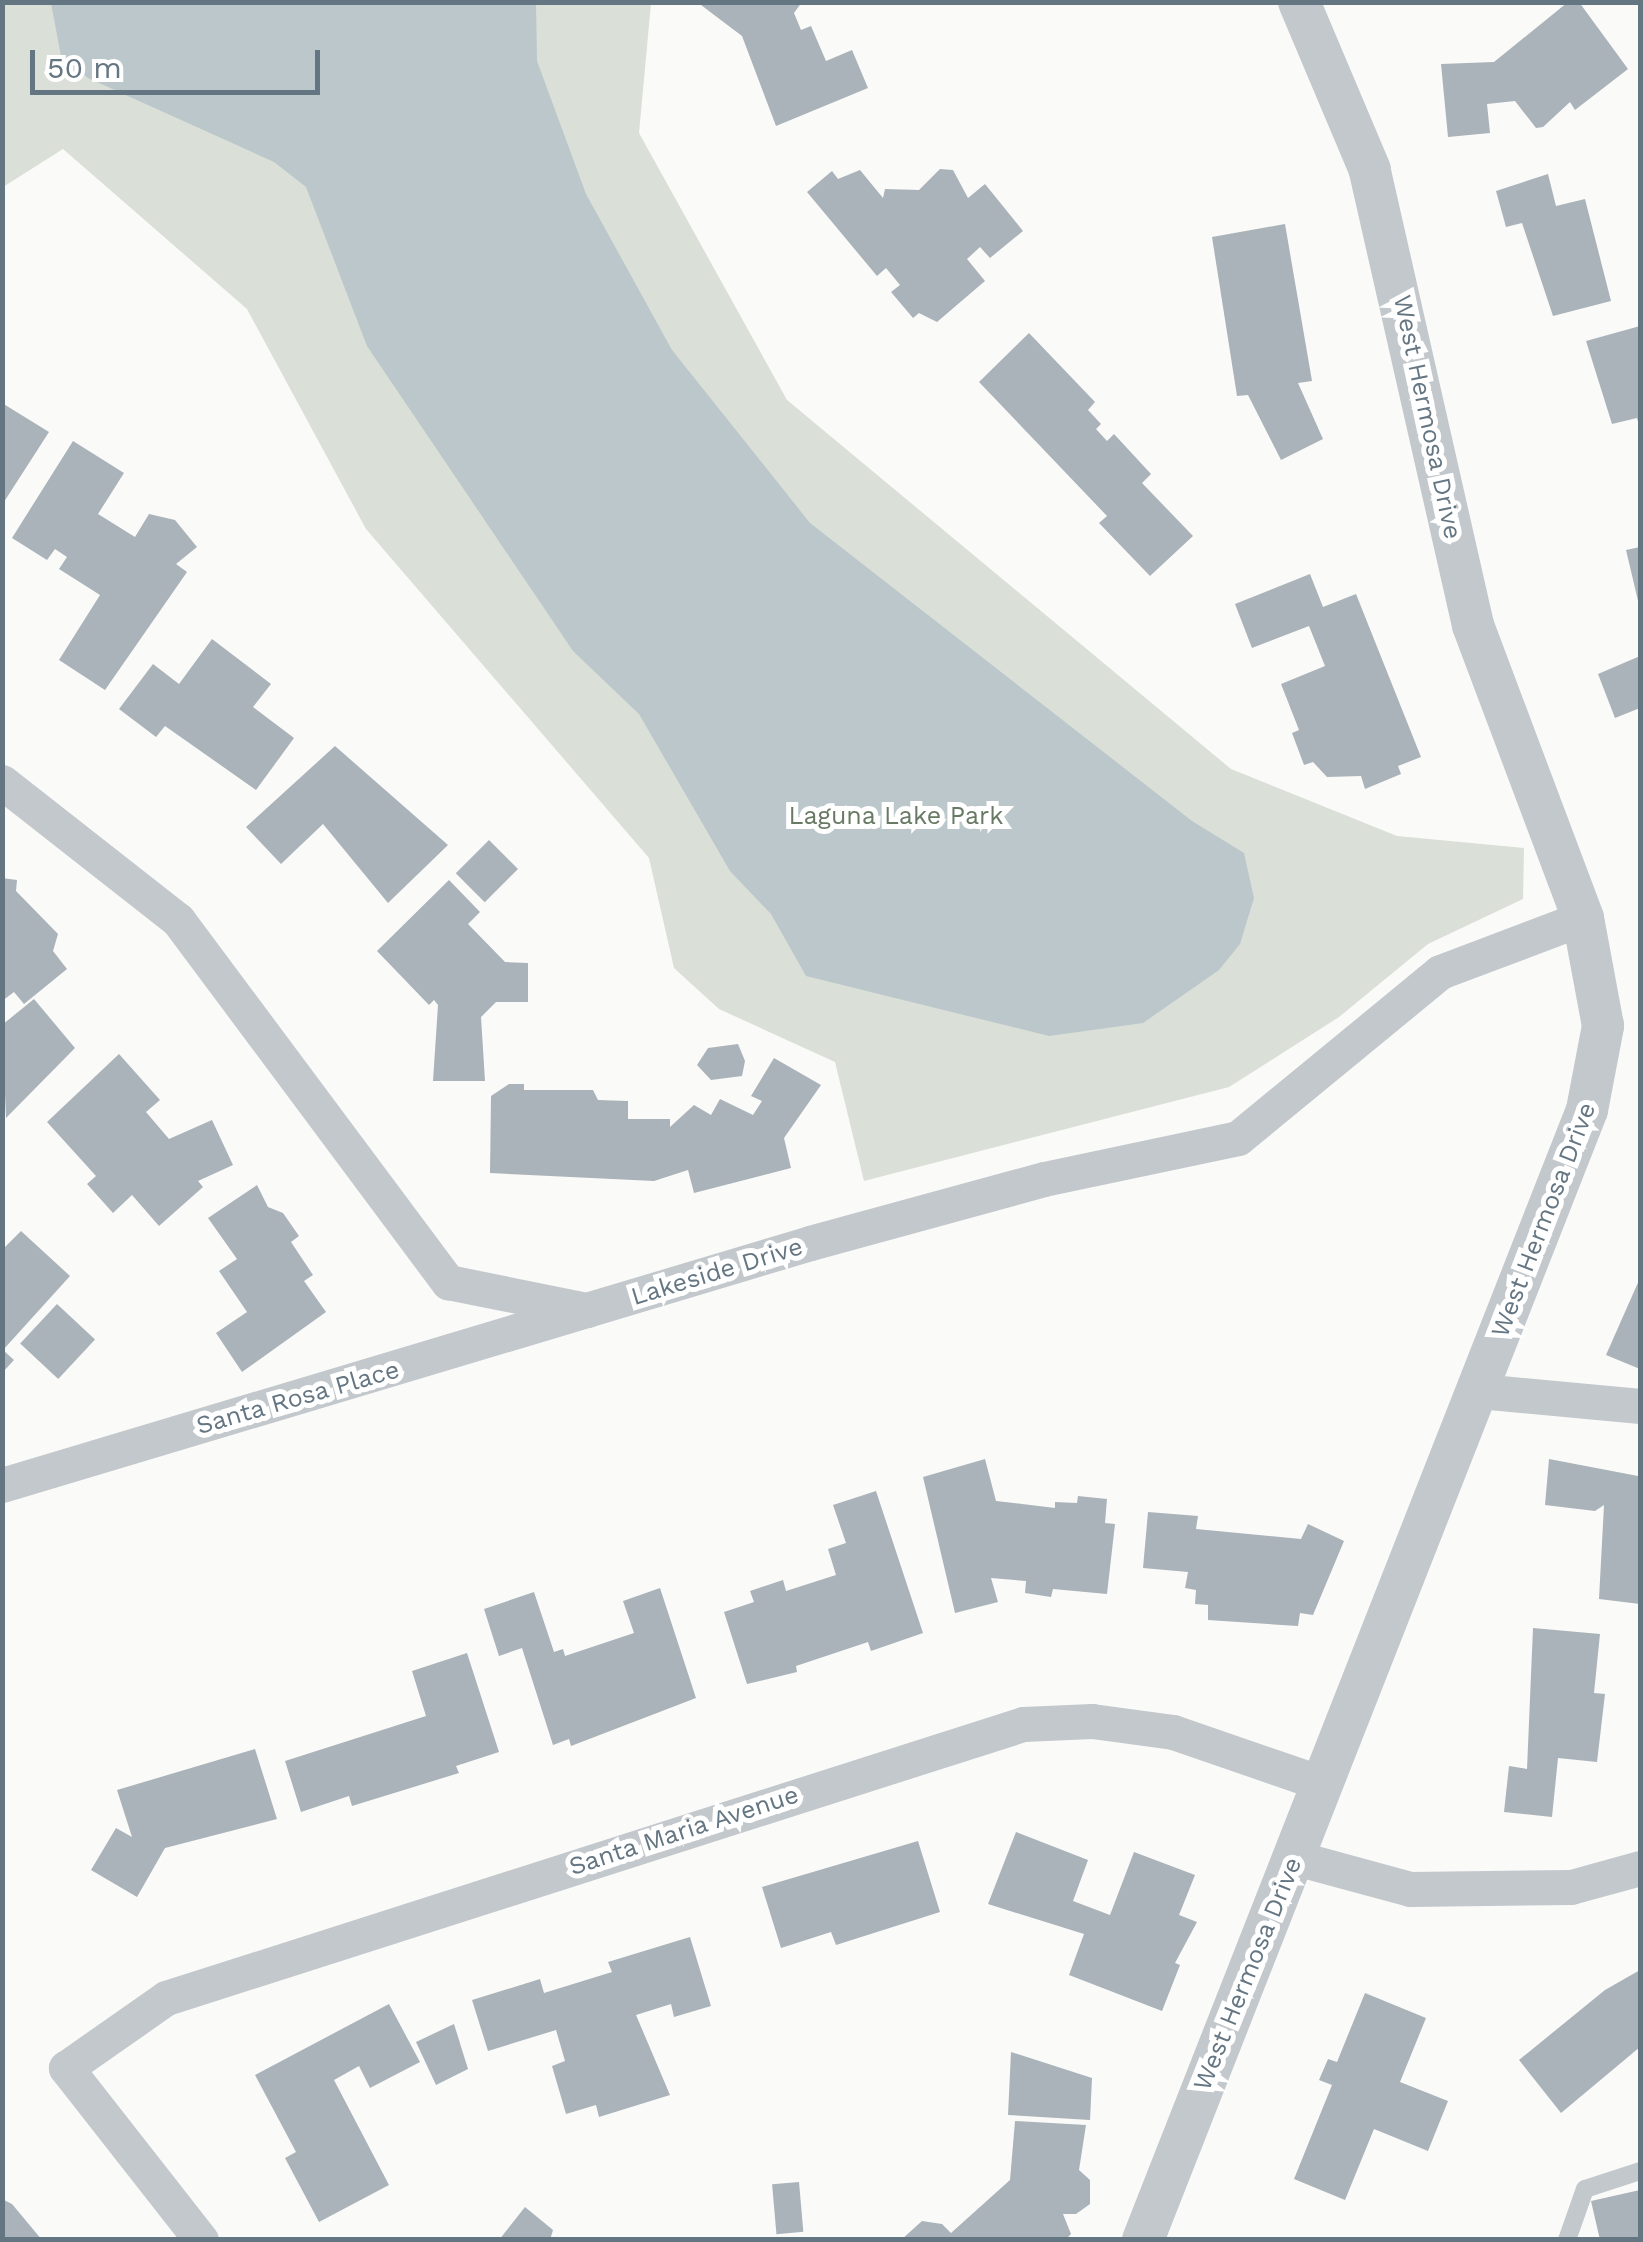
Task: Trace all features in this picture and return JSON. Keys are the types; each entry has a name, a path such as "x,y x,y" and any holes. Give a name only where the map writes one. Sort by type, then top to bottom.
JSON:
{"street":[{"name":"West Hermosa Drive","path":"1143,2240 1479,1390 1595,1084 1602,997 1583,918 1473,625 1370,170 1298,2"},
{"name":"Lakeside Drive","path":"2,782 178,920 448,1282 593,1311 1044,1179 1238,1138 1440,972 1583,918"},
{"name":"Santa Rosa Place","path":"2,1486 593,1311"},
{"path":"1479,1390 1640,1406"},
{"name":"Santa Maria Avenue","path":"201,2240 66,2068 166,1998 989,1732 1057,1722 1127,1724 1218,1742 1324,1784"},
{"path":"1296,1858 1410,1888 1571,1887 1640,1868"}],"lane":[{"path":"1567,2240 1584,2189 1640,2171"}],"green space":[{"name":"Laguna Lake Park","path":"3,3 651,3 639,133 787,400 1231,769 1397,836 1524,848 1523,899 1428,944 1339,1017 1229,1087 864,1181 835,1062 719,1009 674,968 649,858 366,529 247,309 63,149 3,187"}],"shaded area":[{"path":"51,3 536,3 537,61 586,194 672,350 810,523 1192,821 1244,853 1254,898 1240,944 1219,970 1143,1023 1049,1036 806,976 771,914 730,871 639,714 573,651 367,346 306,187 274,162 88,78 61,56"}],"building":[{"path":"697,2 802,2 794,13 801,30 811,26 826,61 852,50 868,88 776,126 742,36"},
{"path":"1568,2 1579,2 1628,69 1575,110 1570,102 1543,127 1536,128 1515,101 1487,104 1490,133 1448,137 1441,64 1494,62"},
{"path":"940,169 953,170 968,198 985,184 1023,231 990,258 980,247 967,259 985,281 937,322 919,313 913,318 891,292 900,285 886,268 877,276 807,192 832,171 838,179 860,170 883,198 885,189 919,190"},
{"path":"1548,174 1556,206 1585,199 1611,301 1553,316 1522,223 1506,227 1496,191"},
{"path":"1285,224 1312,381 1298,383 1323,439 1281,460 1248,395 1237,396 1212,237"},
{"path":"1640,326 1640,428 1637,418 1612,424 1586,341"},
{"path":"1029,333 1095,402 1088,410 1101,424 1096,429 1107,441 1114,434 1151,474 1142,483 1193,536 1150,576 1099,523 1107,516 979,382"},
{"path":"2,403 49,432 2,505"},
{"path":"73,441 124,473 98,514 135,537 149,514 175,520 197,547 176,564 187,572 105,690 59,660 100,595 59,569 67,557 55,549 47,560 12,538"},
{"path":"1640,547 1640,604 1639,605 1626,550"},
{"path":"1310,574 1323,607 1356,594 1421,757 1398,766 1401,774 1365,789 1361,776 1327,777 1313,762 1304,765 1292,733 1299,730 1281,684 1325,666 1309,626 1252,648 1235,604"},
{"path":"212,639 271,684 253,707 294,738 256,790 165,726 156,737 119,709 153,664 179,684"},
{"path":"1640,656 1640,708 1615,718 1598,674"},
{"path":"335,746 448,845 388,903 323,824 281,864 246,827"},
{"path":"489,840 518,869 485,902 456,873"},
{"path":"2,878 17,880 16,891 58,934 53,951 67,969 24,1004 14,992 2,1001"},
{"path":"449,880 480,912 468,924 505,962 528,963 528,1002 496,1002 481,1017 485,1081 433,1081 438,1005 434,1000 429,1005 377,951"},
{"path":"34,999 75,1048 6,1118 2,1025"},
{"path":"738,1044 745,1061 742,1076 711,1080 697,1065 708,1048"},
{"path":"119,1054 160,1100 146,1112 169,1139 212,1120 233,1165 198,1181 203,1187 159,1226 132,1195 113,1213 87,1184 96,1176 47,1122"},
{"path":"774,1058 821,1085 784,1138 791,1168 694,1193 688,1170 654,1181 490,1173 491,1096 509,1084 524,1084 524,1090 593,1090 598,1100 628,1101 628,1119 670,1119 670,1127 694,1105 711,1115 720,1099 753,1115 762,1101 751,1096"},
{"path":"257,1185 268,1207 283,1213 299,1236 291,1242 313,1275 304,1281 326,1312 242,1372 216,1333 247,1312 219,1271 237,1259 208,1218"},
{"path":"21,1231 70,1276 3,1350 14,1360 2,1373 2,1250"},
{"path":"1640,1278 1640,1369 1606,1355"},
{"path":"57,1304 95,1339 58,1379 20,1343"},
{"path":"985,1459 996,1501 1055,1508 1055,1502 1077,1503 1078,1496 1107,1499 1105,1523 1115,1524 1107,1594 1053,1589 1051,1597 1025,1593 1026,1581 991,1578 998,1602 955,1613 923,1477"},
{"path":"1549,1459 1638,1476 1640,1604 1599,1599 1604,1505 1595,1511 1545,1505"},
{"path":"876,1491 923,1633 871,1651 868,1642 796,1666 797,1672 747,1684 724,1612 754,1602 750,1591 783,1580 786,1591 836,1575 828,1549 846,1543 833,1505"},
{"path":"1148,1512 1198,1516 1196,1529 1301,1539 1308,1524 1344,1541 1313,1615 1300,1613 1298,1626 1208,1620 1208,1605 1195,1604 1196,1590 1185,1588 1188,1572 1143,1568"},
{"path":"660,1588 696,1698 571,1746 569,1739 553,1745 522,1648 499,1656 484,1609 534,1592 554,1652 563,1649 565,1656 634,1633 623,1601"},
{"path":"1533,1628 1600,1634 1594,1693 1605,1694 1597,1762 1558,1758 1552,1817 1504,1812 1509,1766 1527,1769"},
{"path":"467,1653 499,1752 456,1766 459,1773 352,1806 349,1796 301,1812 285,1761 426,1716 412,1671"},
{"path":"255,1749 277,1819 165,1848 137,1897 91,1870 116,1828 132,1837 117,1790"},
{"path":"1016,1832 1088,1860 1073,1901 1110,1915 1134,1852 1195,1875 1179,1915 1197,1922 1175,1963 1180,1965 1162,2011 1069,1975 1084,1934 988,1904"},
{"path":"918,1841 940,1912 836,1945 831,1932 781,1948 762,1887"},
{"path":"690,1937 711,2006 674,2017 671,2004 636,2015 670,2095 599,2117 596,2105 566,2114 552,2066 565,2061 556,2030 488,2051 472,2000 540,1979 544,1993 612,1972 608,1962"},
{"path":"1640,1970 1640,2047 1561,2113 1519,2060 1605,1990"},
{"path":"1365,1993 1426,2018 1400,2082 1448,2101 1428,2151 1374,2129 1345,2200 1294,2179 1332,2085 1319,2080 1328,2059 1337,2062"},
{"path":"389,2004 420,2062 370,2088 359,2066 334,2080 389,2185 319,2222 285,2158 296,2152 255,2075"},
{"path":"454,2024 468,2069 436,2085 416,2042"},
{"path":"1011,2052 1092,2078 1090,2120 1008,2115"},
{"path":"1015,2121 1086,2125 1079,2170 1090,2180 1090,2204 1076,2214 1063,2214 1071,2234 1065,2240 901,2240 922,2221 942,2224 951,2233 1010,2180"},
{"path":"799,2182 803,2232 776,2234 772,2184"},
{"path":"1640,2190 1640,2240 1600,2240 1591,2201"},
{"path":"2,2199 12,2204 42,2240 2,2240"},
{"path":"525,2207 553,2230 550,2240 499,2240"}]}
